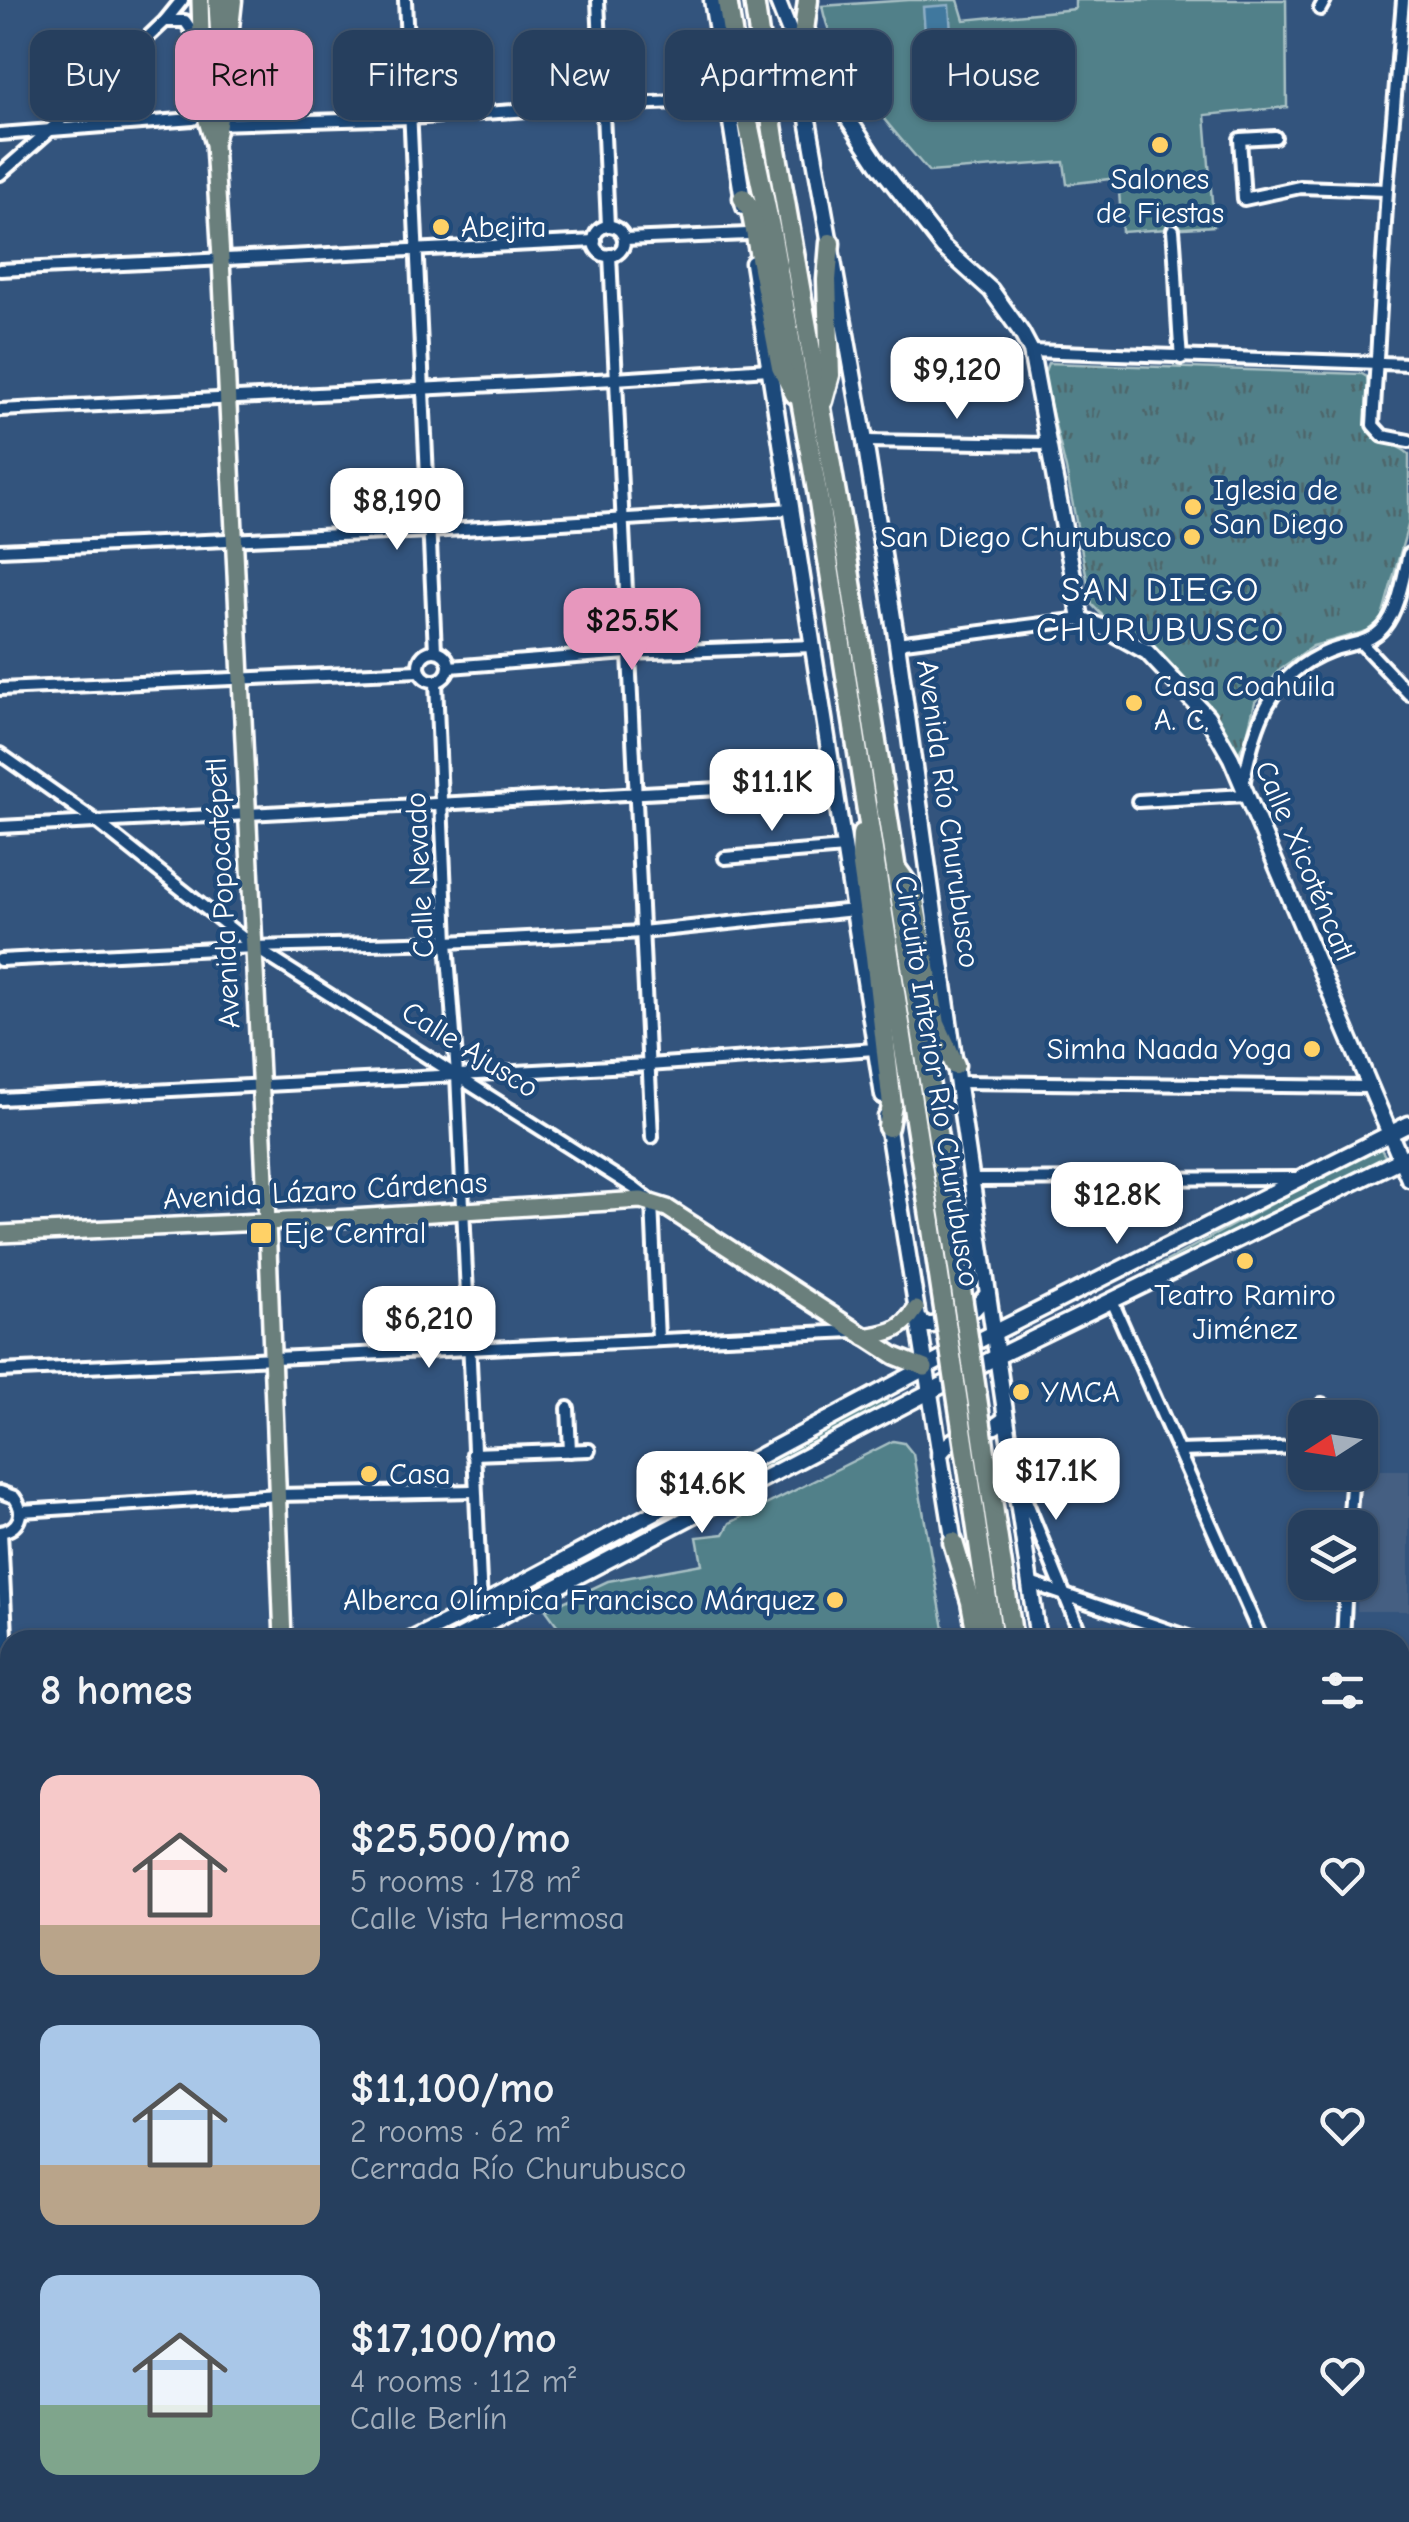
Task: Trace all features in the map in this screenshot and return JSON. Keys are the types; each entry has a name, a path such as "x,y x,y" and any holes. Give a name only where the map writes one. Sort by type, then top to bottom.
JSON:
{"highway":[{"path":"229,30 232,0"},
{"name":"Circuito Interior Río Churubusco","path":"727,0 742,94 812,408 894,865 1012,1630"},
{"name":"Circuito Interior Río Churubusco","path":"754,0 812,408 826,540 992,1630"},
{"path":"803,30 808,0"},
{"path":"743,198 751,210 781,368 812,408 830,375 830,243"},
{"path":"865,798 861,858 892,1105 888,1127"},
{"path":"894,865 914,900 936,1024 956,1073"},
{"path":"953,1542 976,1630"}],"main road":[{"name":"Avenida Popocatépetl","path":"200,0 203,107 214,144 221,260 283,1630"},
{"name":"Avenida Popocatépetl","path":"218,0 218,30"},
{"path":"712,0 717,30"},
{"name":"Avenida Río Churubusco","path":"777,0 789,30"},
{"path":"804,23 828,84 878,164 943,247 990,290 1030,351 1081,619"},
{"path":"731,120 968,1630"},
{"name":"Avenida Río Churubusco","path":"808,120 897,642 1037,1630"},
{"name":"Calle Xicoténcatl","path":"1081,619 1147,652 1207,716 1232,758 1389,1134 1405,1158 1409,1179"},
{"path":"430,1630 925,1368 1409,1124"},
{"path":"474,1630 996,1357 1405,1158"},
{"name":"Avenida Lázaro Cárdenas","path":"0,1234 652,1202"},
{"name":"Calle Ajusco","path":"652,1202 900,1358 925,1368"},
{"path":"917,1314 927,1325 933,1325 974,1309 987,1295"},
{"path":"861,1334 896,1330 917,1314"},
{"path":"939,1455 958,1436 990,1430 1005,1419"},
{"path":"934,1425 958,1436"},
{"path":"990,1430 1008,1438"}],"street":[{"path":"0,174 49,132 182,0"},
{"path":"406,0 407,30"},
{"path":"598,0 599,30"},
{"path":"1403,0 1373,425 1383,436 1409,440"},
{"path":"165,21 184,20 192,32 207,122"},
{"path":"0,134 207,122 333,120"},
{"path":"411,120 436,651"},
{"path":"603,120 608,226"},
{"path":"1275,137 1240,139 1244,200 1300,187 1387,190"},
{"path":"608,226 619,230 624,239 620,250 610,255 599,252 594,241 598,230 608,226"},
{"path":"1173,230 1181,358"},
{"path":"624,239 748,234"},
{"path":"0,270 594,241"},
{"path":"610,255 652,1138"},
{"path":"1030,351 1409,364"},
{"path":"0,410 769,369"},
{"path":"865,441 1049,444"},
{"path":"0,550 430,531 791,509"},
{"path":"1138,802 1244,791 1256,725 1274,693 1312,659 1342,646 1362,644 1388,623 1409,554"},
{"path":"897,642 1081,619"},
{"path":"1362,644 1409,694"},
{"path":"450,667 812,646"},
{"path":"436,651 446,656 450,667 444,678 436,682 426,680 419,670 422,656 436,651"},
{"path":"0,688 419,670"},
{"name":"Calle Nevado","path":"436,682 480,1605"},
{"name":"Calle Ajusco","path":"0,754 97,822 254,947 652,1202"},
{"path":"0,827 834,782"},
{"path":"724,858 844,848"},
{"path":"0,960 642,932 854,910"},
{"path":"0,1099 648,1065 876,1048"},
{"path":"956,1073 1369,1086"},
{"path":"971,1180 1301,1178"},
{"path":"652,1202 658,1339"},
{"path":"1112,1301 1258,1630"},
{"path":"0,1371 658,1339 861,1334"},
{"path":"568,1408 570,1451"},
{"path":"1179,1451 1288,1448"},
{"path":"473,1454 589,1450"},
{"path":"1012,1468 1079,1630"},
{"path":"21,1511 278,1495 474,1491"},
{"path":"0,1492 14,1497 21,1511 13,1528 0,1532 4,1630"},
{"path":"1030,1584 1167,1630"},
{"path":"1344,1630 1345,1600"}],"shaded area":[{"path":"949,5 951,30 925,30 923,7"},
{"path":"1378,1470 1409,1470 1409,1611 1357,1611 1357,1600 1378,1600 1378,1510 1360,1510 1360,1490 1378,1490"}],"green space":[{"path":"958,0 964,20 1075,9 1075,0 1286,0 1287,107 1205,115 1214,226 1122,232 1118,178 1067,184 1064,162 929,172 885,120 892,120 892,30 829,30 822,6"},
{"path":"1048,363 1362,374 1368,383 1369,431 1409,454 1409,522 1381,620 1367,631 1313,646 1280,669 1255,702 1237,758 1233,759 1214,712 1173,667 1151,645 1104,617 1092,605 1066,469 1043,376"},
{"path":"1379,1146 1387,1159 1160,1269 1148,1271"},
{"path":"883,1398 892,1404 462,1630 446,1630"},
{"path":"893,1441 904,1443 913,1454 944,1630 561,1630 546,1610 608,1581 702,1564 697,1537 724,1534 730,1523"}],"place":[{"name":"Salones de Fiestas","path":"1160,145"},
{"name":"Abejita","path":"441,227"},
{"name":"Iglesia de San Diego","path":"1193,507"},
{"name":"San Diego Churubusco","path":"1192,537"},
{"name":"Casa Coahuila A. C.","path":"1134,703"},
{"name":"Simha Naada Yoga","path":"1312,1049"},
{"name":"Eje Central","path":"261,1233"},
{"name":"Teatro Ramiro Jiménez","path":"1245,1261"},
{"name":"YMCA","path":"1021,1392"},
{"name":"Casa","path":"369,1474"},
{"name":"Alberca Olímpica Francisco Márquez","path":"835,1600"}],"district":[{"name":"SAN DIEGO CHURUBUSCO","path":"1161,609"}]}
